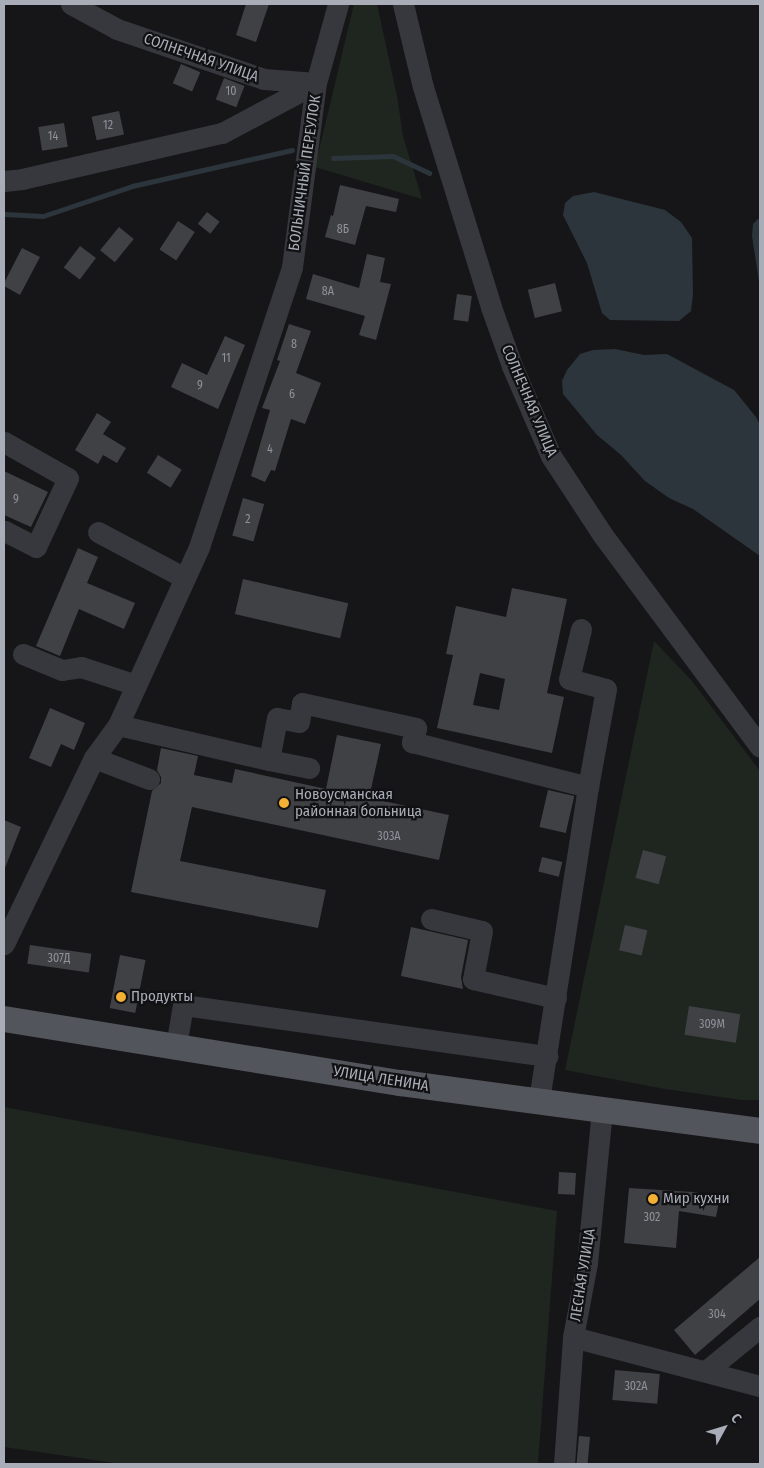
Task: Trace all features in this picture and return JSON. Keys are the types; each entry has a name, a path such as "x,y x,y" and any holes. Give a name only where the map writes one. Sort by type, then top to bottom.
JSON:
{"main road":[{"name":"УЛИЦА ЛЕНИНА","path":"4,1020 402,1083 760,1131"}],"street":[{"name":"СОЛНЕЧНАЯ УЛИЦА","path":"71,4 118,29 264,79 316,83"},
{"path":"316,83 338,4"},
{"name":"СОЛНЕЧНАЯ УЛИЦА","path":"403,4 423,87 491,307 512,366 551,456 602,534 760,747"},
{"name":"БОЛЬНИЧНЫЙ ПЕРЕУЛОК","path":"4,181 22,179 222,133 316,83"},
{"name":"БОЛЬНИЧНЫЙ ПЕРЕУЛОК","path":"4,944 94,758 118,725 199,547 292,267 316,83"},
{"path":"4,442 68,478 36,547 4,531"},
{"path":"98,532 185,578"},
{"path":"539,1101 588,787 606,689 569,679 581,629"},
{"path":"24,654 62,670 80,667 136,685"},
{"path":"269,760 277,718 299,722 302,703 416,728 412,742 588,787"},
{"path":"118,725 309,768"},
{"path":"94,758 150,779"},
{"path":"431,920 482,931 474,979 556,998"},
{"path":"176,1046 183,1005 547,1056"},
{"name":"ЛЕСНАЯ УЛИЦА","path":"602,1110 587,1263 573,1336 760,1386"},
{"path":"720,1126 760,1124"},
{"path":"706,1371 760,1327"},
{"path":"564,1464 573,1336"}],"shaded area":[{"path":"354,4 377,4 397,96 403,136 422,199 315,167"},
{"path":"594,192 665,210 681,222 692,238 693,295 691,311 679,321 610,320 602,313 587,263 563,215 565,203 573,196"},
{"path":"760,219 760,288 752,236 753,224"},
{"path":"615,349 644,355 667,354 734,390 756,417 760,425 760,556 693,509 669,498 645,481 621,455 597,435 563,394 562,381 567,370 580,354 593,350"},
{"path":"654,641 692,681 760,771 760,1100 742,1100 665,1089 565,1070"},
{"path":"4,1107 557,1211 538,1464 122,1464 4,1447"}],"building":[{"path":"246,4 269,4 256,42 236,35"},
{"path":"181,64 200,72 192,92 173,83"},
{"path":"224,78 245,86 236,107 216,99"},
{"path":"119,111 124,134 97,140 92,117"},
{"path":"64,123 68,147 42,151 38,127"},
{"path":"340,185 399,199 396,212 366,206 355,245 325,237 331,215 333,216"},
{"path":"207,212 220,222 210,234 198,224"},
{"path":"178,221 195,232 176,260 159,250"},
{"path":"119,227 134,239 115,262 100,250"},
{"path":"80,246 96,258 80,280 64,268"},
{"path":"22,248 40,257 20,295 4,286 4,283"},
{"path":"367,254 385,258 380,282 391,284 376,340 359,335 365,316 306,299 313,274 359,288"},
{"path":"555,283 562,311 535,318 528,290"},
{"path":"457,294 472,296 468,322 453,320"},
{"path":"289,324 311,331 296,373 321,383 305,424 291,419 275,471 271,470 265,482 251,476 270,410 262,408 280,361 277,360"},
{"path":"225,336 245,345 218,409 171,387 182,363 207,375"},
{"path":"97,413 111,422 103,434 126,448 117,463 103,455 98,464 75,450"},
{"path":"158,455 182,470 171,488 147,473"},
{"path":"4,471 48,492 31,527 4,515"},
{"path":"243,498 264,504 253,542 232,535"},
{"path":"78,548 98,557 87,583 135,603 124,629 79,609 60,656 36,646"},
{"path":"243,579 348,603 340,638 235,614"},
{"path":"512,588 567,599 547,693 564,697 552,753 437,728 453,655 446,654 456,606 506,617","holes":["480,673 505,679 499,710 473,705"]},
{"path":"50,708 85,723 74,750 61,744 51,767 29,758"},
{"path":"337,735 381,744 369,798 449,815 439,860 192,807 180,861 326,890 318,928 131,892 152,791 161,783 161,777 157,770 161,748 198,756 194,775 232,783 235,769 326,789"},
{"path":"548,790 574,796 566,833 539,827"},
{"path":"4,820 21,827 5,868 4,868"},
{"path":"643,850 666,856 659,884 635,878"},
{"path":"542,857 562,862 559,877 538,872"},
{"path":"625,925 647,930 642,956 619,950"},
{"path":"411,927 468,940 461,977 463,989 401,976"},
{"path":"30,945 91,954 89,972 27,964"},
{"path":"120,955 146,960 135,1013 110,1008"},
{"path":"689,1006 740,1014 736,1043 684,1035"},
{"path":"559,1172 576,1173 575,1195 558,1194"},
{"path":"629,1188 693,1192 720,1196 716,1217 679,1211 676,1248 624,1243"},
{"path":"760,1257 760,1299 695,1355 674,1330"},
{"path":"615,1370 660,1374 657,1404 612,1400"},
{"path":"579,1436 590,1437 588,1464 577,1464"}],"waterway":[{"path":"4,214 43,216 132,186 292,150"},
{"path":"333,158 393,156 429,173"}],"place":[{"name":"Новоусманская районная больница","path":"284,803"},
{"name":"Продукты","path":"121,997"},
{"name":"Мир кухни","path":"653,1199"}]}
